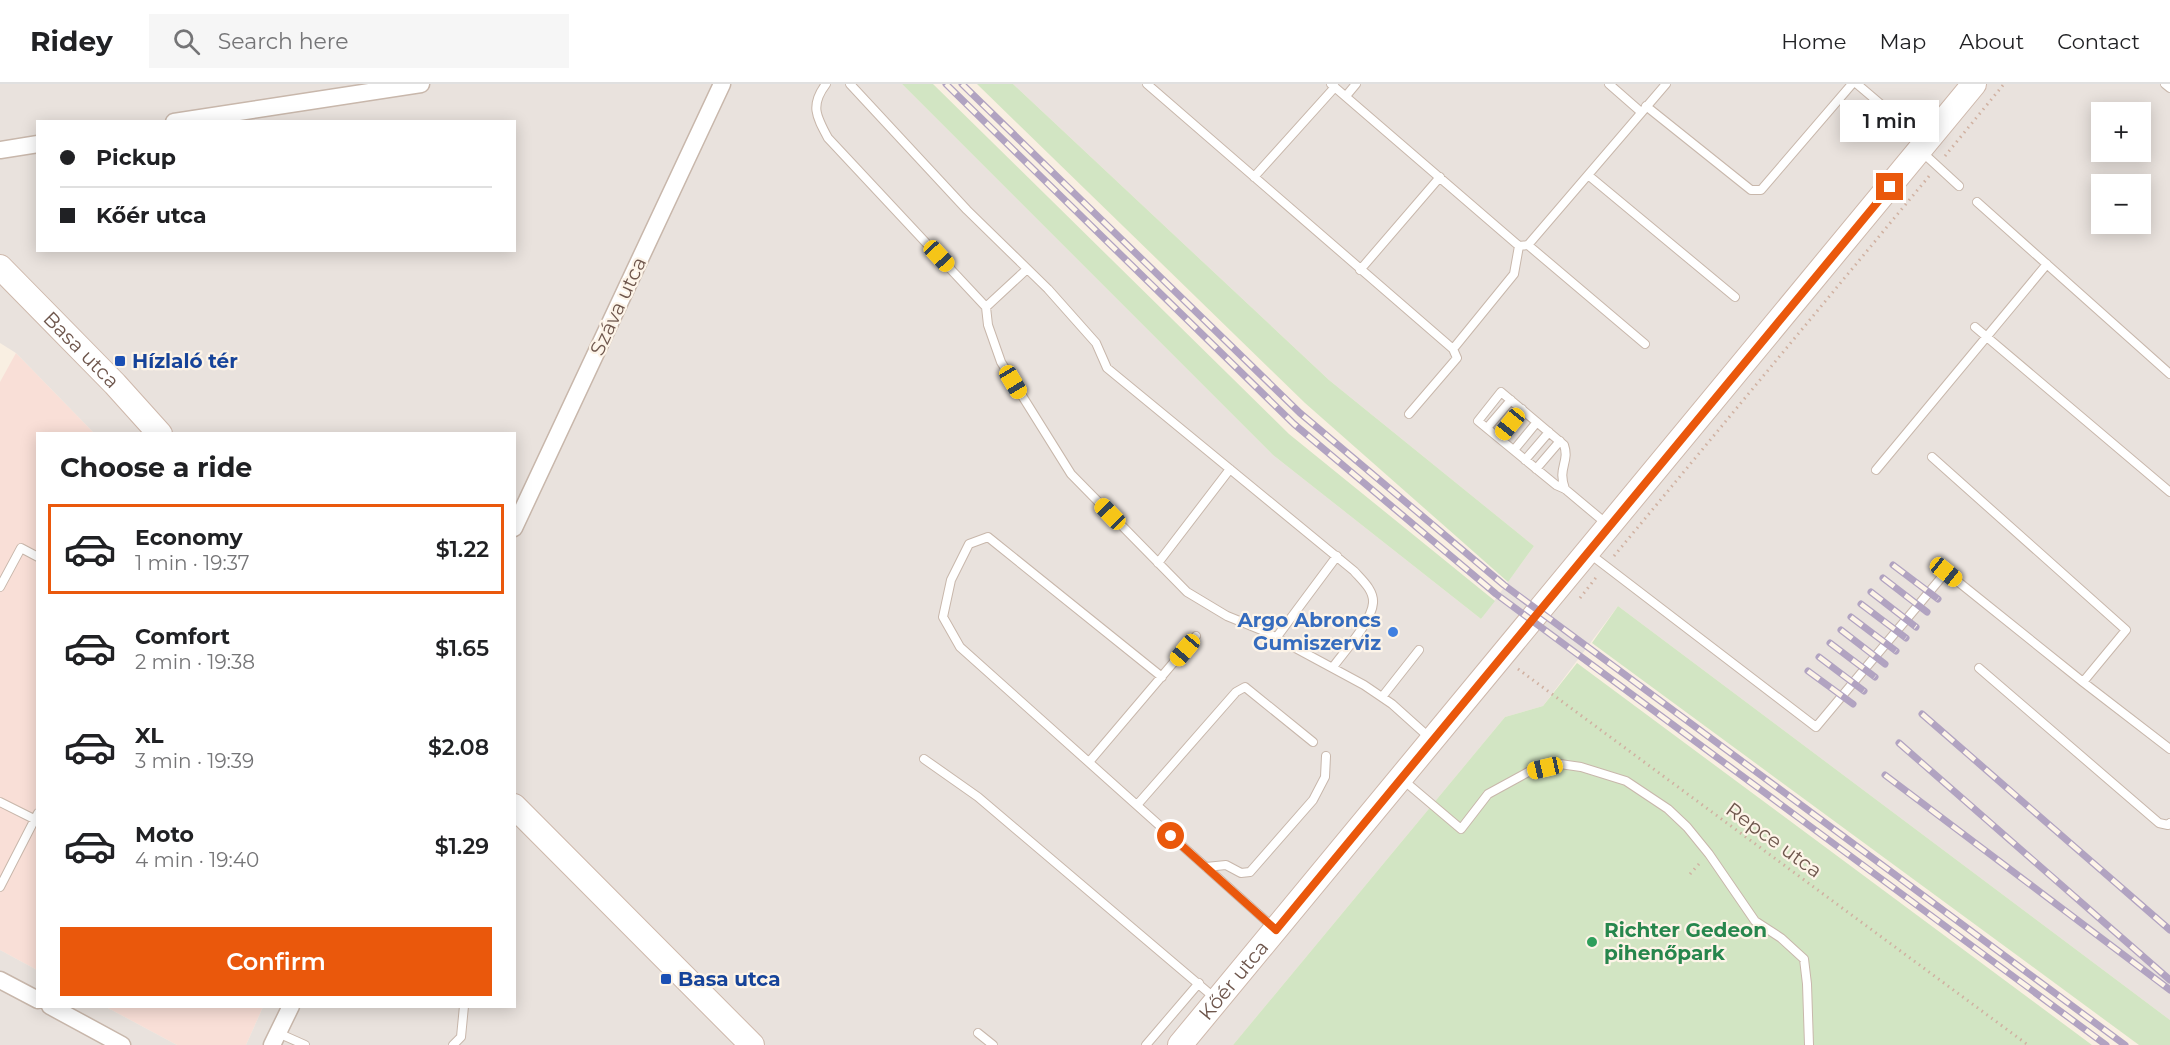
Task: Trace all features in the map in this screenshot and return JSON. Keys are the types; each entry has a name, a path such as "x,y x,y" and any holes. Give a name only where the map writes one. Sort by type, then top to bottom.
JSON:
{"street":[{"path":"187,120 421,84"},
{"name":"Száva utca","path":"516,524 722,84"},
{"name":"Kőér utca","path":"1180,1045 1434,741 1974,84"},
{"path":"0,150 36,144"},
{"name":"Basa utca","path":"0,267 115,384 158,432"},
{"path":"516,808 752,1045"},
{"path":"0,980 36,999"},
{"path":"54,1008 122,1045"},
{"path":"275,1039 290,1008"}],"lane":[{"path":"826,84 819,94 816,107 818,120 828,138 986,307 988,325 1001,362 1071,474 1187,592 1227,616 1333,667 1382,697 1434,741"},
{"path":"850,84 967,210 1027,269 1096,343 1107,368 1337,556 1369,587 1373,603 1368,618 1333,667"},
{"path":"1147,84 1359,270 1453,349 1457,358 1409,414"},
{"path":"1346,96 1356,84"},
{"path":"1609,84 1751,190 1761,190 1852,84"},
{"path":"1453,349 1514,274 1524,245 1666,84"},
{"path":"1857,84 1923,147 1959,186"},
{"path":"2165,84 2170,88"},
{"path":"1254,177 1333,85 1440,177 1644,344"},
{"path":"1588,175 1735,297"},
{"path":"1359,270 1440,177"},
{"path":"1977,202 2170,374"},
{"path":"1876,470 2047,264"},
{"path":"986,307 1027,269"},
{"path":"1976,327 2170,492"},
{"path":"1565,489 1561,478 1567,453 1564,445 1501,392 1478,421 1556,486 1565,489 1611,526"},
{"path":"1499,438 1522,410"},
{"path":"1514,450 1537,422"},
{"path":"1525,460 1549,432"},
{"path":"1536,469 1560,441"},
{"path":"1932,457 2126,630 2083,682"},
{"path":"1158,563 1230,470"},
{"path":"1162,677 988,537 969,544 951,580 943,617 960,646 1276,930"},
{"path":"0,587 21,548 36,556"},
{"path":"1588,553 1816,727 1946,572 2170,749"},
{"path":"1276,638 1337,556"},
{"path":"1089,762 1196,636"},
{"path":"1382,697 1419,650"},
{"path":"1979,668 2159,823 2168,825 2170,823"},
{"path":"1137,806 1236,692 1245,687 1313,742"},
{"path":"1206,867 1226,865 1241,873 1250,872 1313,800 1325,777 1326,756"},
{"path":"924,759 978,796 1218,1000"},
{"path":"1402,779 1461,829 1488,794 1530,771 1560,765 1581,767 1626,781 1668,809 1687,827 1709,854 1755,921 1781,938 1804,959 1809,1045"},
{"path":"0,802 36,816 0,887"},
{"path":"1146,1045 1198,983"},
{"path":"453,1045 461,1037 464,1008"},
{"path":"978,1033 993,1045"},
{"path":"275,1039 304,1045"}],"path":[{"name":"Repce utca","path":"1502,657 2028,1045"}],"shaded area":[{"path":"0,84 902,84 1273,455 1481,619 1534,546 1329,380 1013,84 2170,84 2170,1020 1618,606 1543,706 1505,717 1233,1045 246,1045 263,1008 516,1008 516,432 93,432 16,353 0,343"},
{"path":"16,353 93,432 36,432 36,969 0,950 0,382"},
{"path":"0,950 36,969 36,1008 108,1008 177,1045 0,1045"},
{"path":"108,1008 263,1008 246,1045 177,1045"}],"green space":[{"path":"902,84 933,84 1289,434 1495,601 1481,619 1273,455"},
{"path":"977,84 1013,84 1329,380 1534,546 1508,582 1305,403"},
{"path":"1618,606 2170,1020 2170,1045 2139,1045 1592,643"},
{"name":"Richter Gedeon pihenőpark","path":"1577,663 2092,1045 1233,1045 1505,717 1543,706"}],"railway":[{"path":"946,84 1294,424 1496,594 2106,1045"},
{"path":"962,84 1300,413 1504,585 2125,1045"},
{"path":"1893,565 1938,599"},
{"path":"1883,578 1927,612"},
{"path":"1871,592 1916,627"},
{"path":"1861,604 1906,638"},
{"path":"1851,617 1896,651"},
{"path":"1841,630 1885,664"},
{"path":"1830,643 1875,677"},
{"path":"1819,657 1864,691"},
{"path":"1808,671 1853,704"},
{"path":"1922,714 2170,930"},
{"path":"1899,743 2170,980"},
{"path":"1885,775 2170,990"}],"place":[{"name":"Hízlaló tér","path":"120,361"},
{"name":"Argo Abroncs Gumiszerviz","path":"1393,632"},
{"name":"Richter Gedeon pihenőpark","path":"1592,942"},
{"name":"Basa utca","path":"666,979"}],"route":[{"path":"1171,836 1276,930 1890,187"}]}
